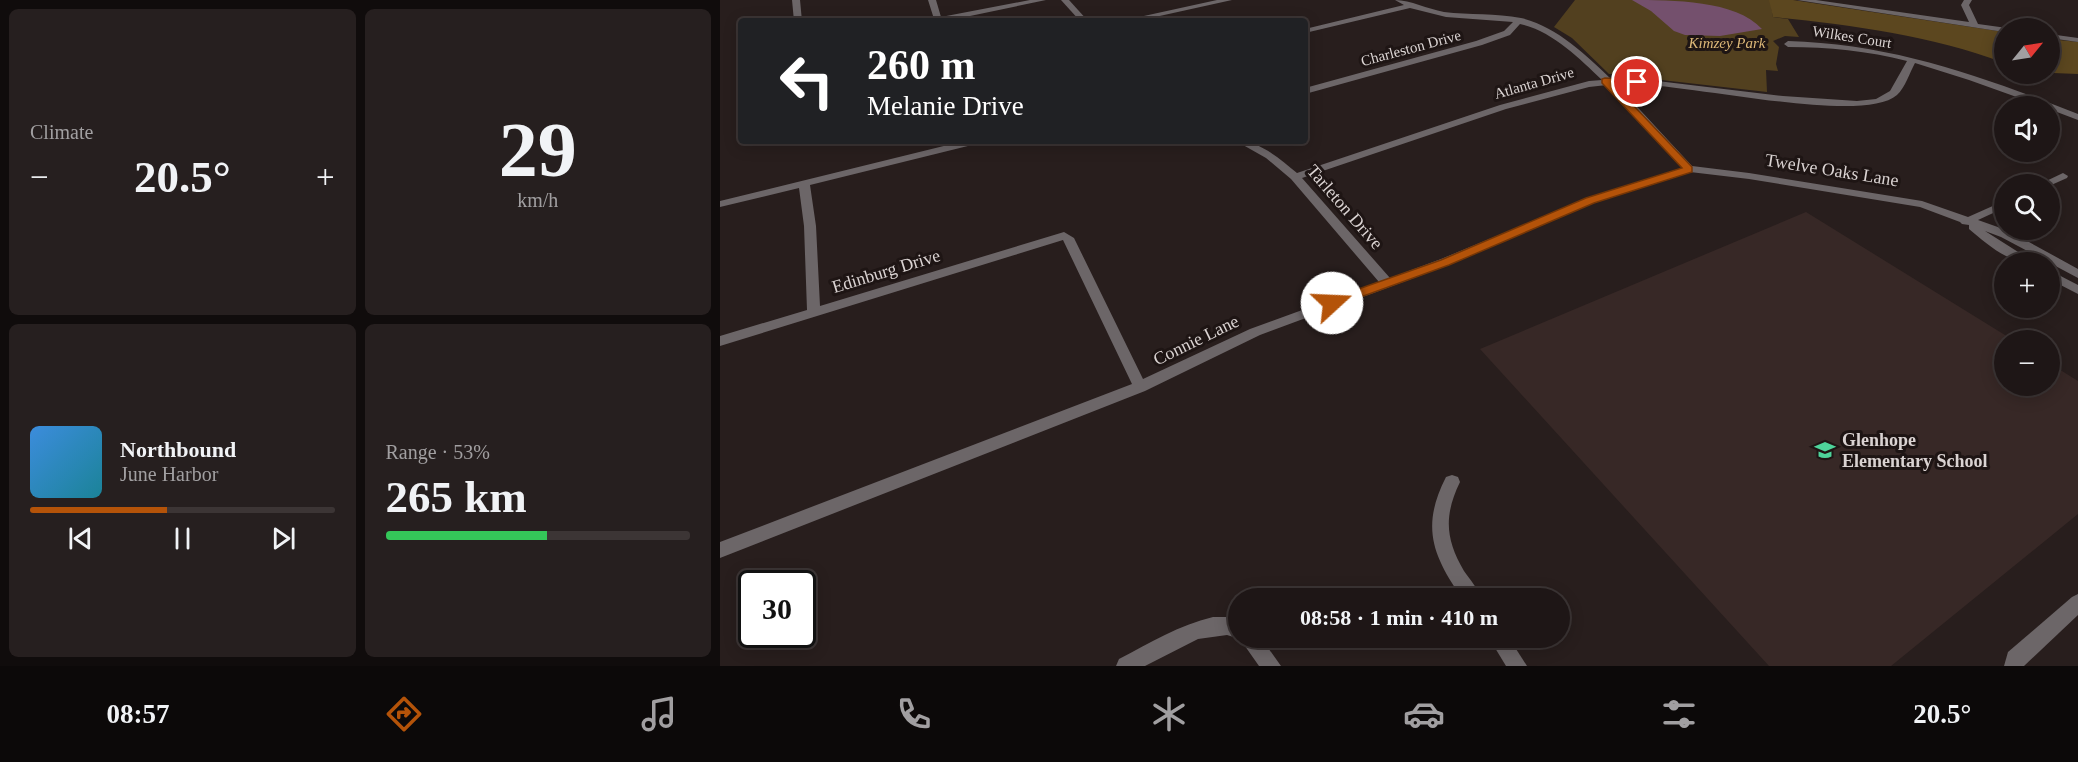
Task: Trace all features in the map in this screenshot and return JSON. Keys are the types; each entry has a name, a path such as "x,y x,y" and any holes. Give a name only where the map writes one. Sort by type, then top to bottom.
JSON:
{"street":[{"path":"796,0 798,18"},
{"path":"932,0 935,18"},
{"path":"951,18 1042,0"},
{"path":"1065,0 1081,18"},
{"path":"1137,18 1195,3 1228,0"},
{"path":"1399,0 1428,11 1519,20 1554,33 1605,81 1689,169"},
{"path":"1801,0 1994,29"},
{"path":"1968,0 1965,5 1975,26"},
{"path":"1308,30 1410,6"},
{"name":"Charleston Drive","path":"1308,90 1496,37 1513,28 1519,20"},
{"path":"2060,38 2078,40"},
{"name":"Wilkes Court","path":"1788,44 1833,45 1912,61 1971,78 2078,117"},
{"name":"Atlanta Drive","path":"1295,177 1503,107 1566,89 1605,81 1649,82 1783,99 1857,104 1878,101 1894,93 1912,61"},
{"path":"720,204 964,144"},
{"name":"Tarleton Drive","path":"1247,144 1270,156 1295,177 1387,283"},
{"name":"Twelve Oaks Lane","path":"1689,169 1899,198 2005,234 2078,274"},
{"name":"Connie Lane","path":"720,550 1140,387 1255,332 1445,262 1590,201 1689,169"},
{"path":"804,183 810,226 814,312"},
{"path":"1966,222 1994,209"},
{"name":"Twelve Oaks Lane","path":"1966,222 1992,242 2010,252"},
{"name":"Edinburg Drive","path":"720,341 1064,237 1068,238 1140,387"},
{"path":"2060,280 2078,290"},
{"path":"1452,482 1440,508 1441,534 1449,560 1466,588"},
{"path":"2014,666 2015,659 2078,603"},
{"path":"1126,666 1202,627 1218,623 1228,626"},
{"path":"1257,648 1271,666"},
{"path":"1505,648 1517,666"}],"shaded area":[{"path":"1632,0 1666,0 1720,7 1751,19 1762,29 1720,36 1685,35 1674,31 1651,11"},
{"path":"1769,0 1793,0 1994,30 1994,59 1948,45 1890,32 1773,17"},
{"path":"2060,40 2078,42 2078,74 2060,73"},
{"name":"Glenhope Elementary School","path":"1806,212 1997,330 1994,330 1994,396 2060,396 2060,370 2078,381 2078,514 1891,666 1769,666 1480,349"}],"green space":[{"name":"Kimzey Park","path":"1575,0 1770,0 1773,17 1788,19 1799,37 1785,36 1773,41 1779,47 1776,64 1778,71 1766,70 1767,92 1609,74 1572,38 1554,27"}],"place":[{"name":"Glenhope Elementary School","path":"1825,450"}],"route":[{"path":"1332,303 1445,262 1590,201 1689,169 1605,81 1637,82"}]}
